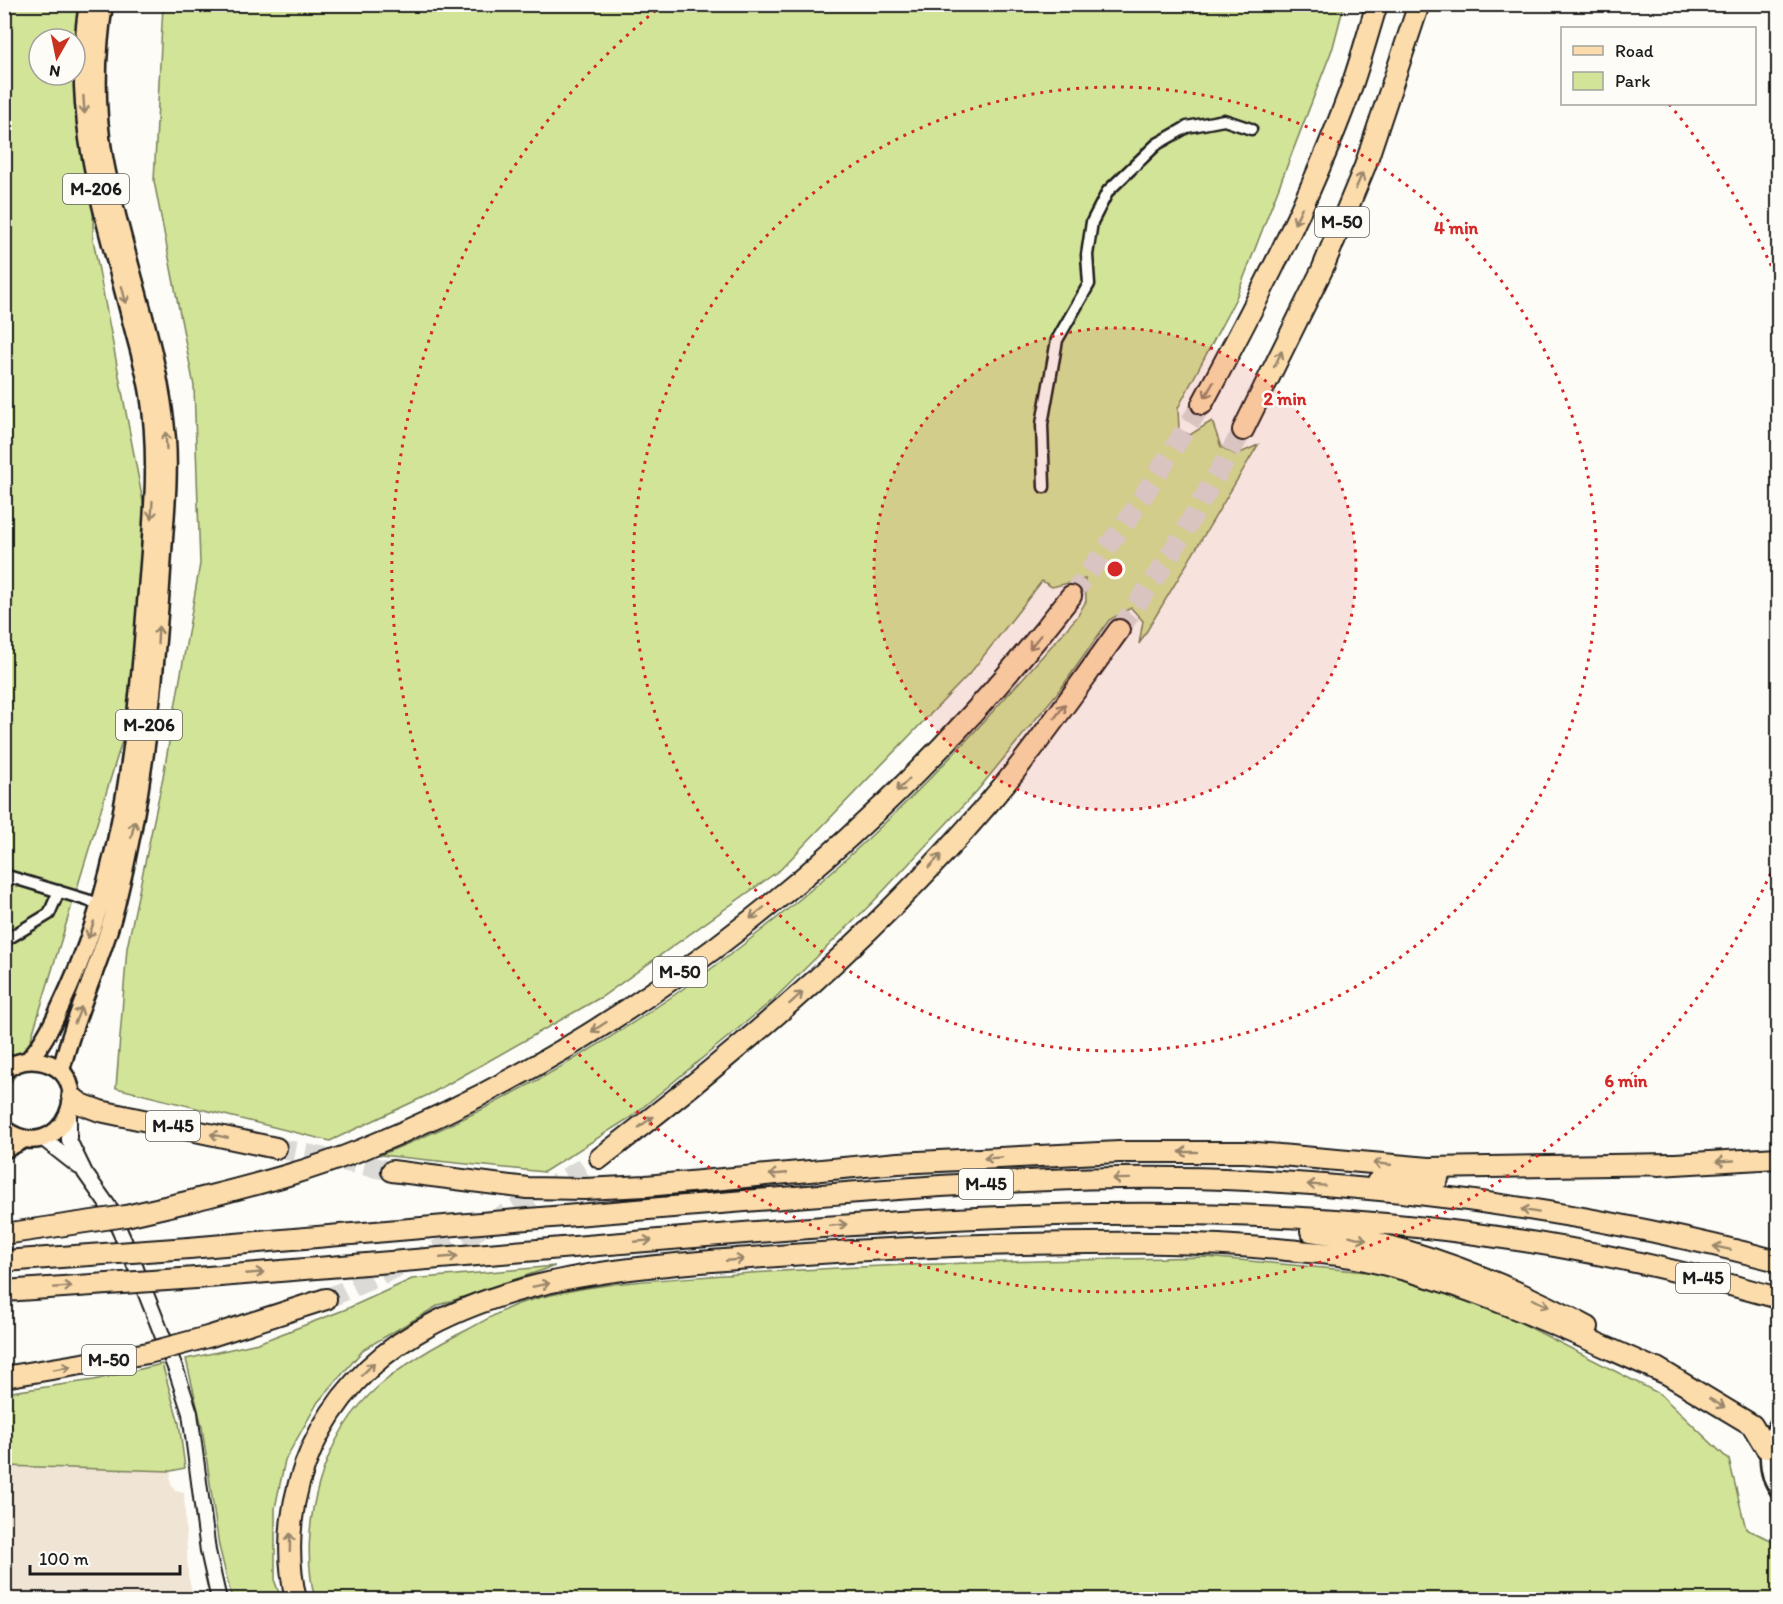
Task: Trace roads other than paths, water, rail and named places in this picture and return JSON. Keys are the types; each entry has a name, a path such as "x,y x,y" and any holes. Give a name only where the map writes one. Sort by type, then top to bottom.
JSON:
{"highway":[{"path":"1350,90 1368,4"},
{"name":"M-50","path":"1202,404 1278,260 1350,90 1377,4"},
{"name":"M-50","path":"1243,430 1322,270 1361,176 1419,4"},
{"name":"M-50","path":"4,1233 105,1219 190,1202 289,1176 362,1150 428,1121 558,1053 646,996 712,949 805,875 884,804 1014,669 1071,596"},
{"path":"600,1158 752,1038 882,917 1008,780 1119,630"},
{"name":"M-45","path":"72,1097 81,1104 99,1111 276,1148"},
{"path":"392,1171 527,1188 584,1189 646,1186 898,1163 1119,1152 1245,1152 1429,1168 1672,1164"},
{"path":"1353,1188 1385,1181 1506,1177 1779,1158"},
{"name":"M-45","path":"4,1261 189,1248 895,1189 1015,1182 1126,1179 1245,1180 1353,1188 1500,1206 1629,1228 1779,1261"},
{"name":"M-45","path":"4,1291 196,1278 902,1220 1118,1213 1239,1215 1354,1222 1497,1236 1626,1260 1779,1298"},
{"path":"1239,1215 1270,1227 1350,1236 1490,1278 1605,1336 1752,1425 1766,1448"},
{"path":"296,1599 290,1560 290,1525 296,1491 313,1443 328,1415 346,1392 375,1363 414,1334 469,1307 518,1290 570,1278 683,1264 899,1246 1133,1241 1238,1245 1347,1256 1416,1271 1483,1294 1666,1374"},
{"name":"M-50","path":"4,1377 147,1353 211,1336 326,1299"}],"main road":[{"name":"M-206","path":"29,1059 56,1017 78,968 100,903 126,791 134,739 154,474 148,392 87,145 82,65 88,4"},
{"name":"M-206","path":"61,1071 69,1037 116,908 138,804 157,650 167,473 166,431 158,369 104,157 97,81 104,4"},
{"path":"4,1071 10,1065 29,1059 48,1062 61,1071 69,1084 72,1097 69,1117 57,1131 4,1150"},
{"path":"4,1129 34,1139"}],"street":[{"path":"1044,487 1042,424 1057,340 1089,284 1087,255 1092,222 1108,191 1157,144 1187,128 1224,120 1251,129"},
{"path":"4,875 100,903"},
{"path":"4,941 49,914 59,891"},
{"path":"69,1117 69,1140 85,1173 109,1207 131,1256 176,1370 190,1413 208,1551 219,1599"},
{"path":"34,1139 59,1149 85,1173"},
{"path":"1779,1419 1770,1432 1766,1448 1766,1468 1779,1494"}],"tunnel":[{"path":"1071,596 1129,518 1202,404"},
{"path":"1119,630 1166,562 1243,430"},
{"path":"276,1148 392,1171"},
{"path":"326,1299 466,1237 600,1158"}]}
